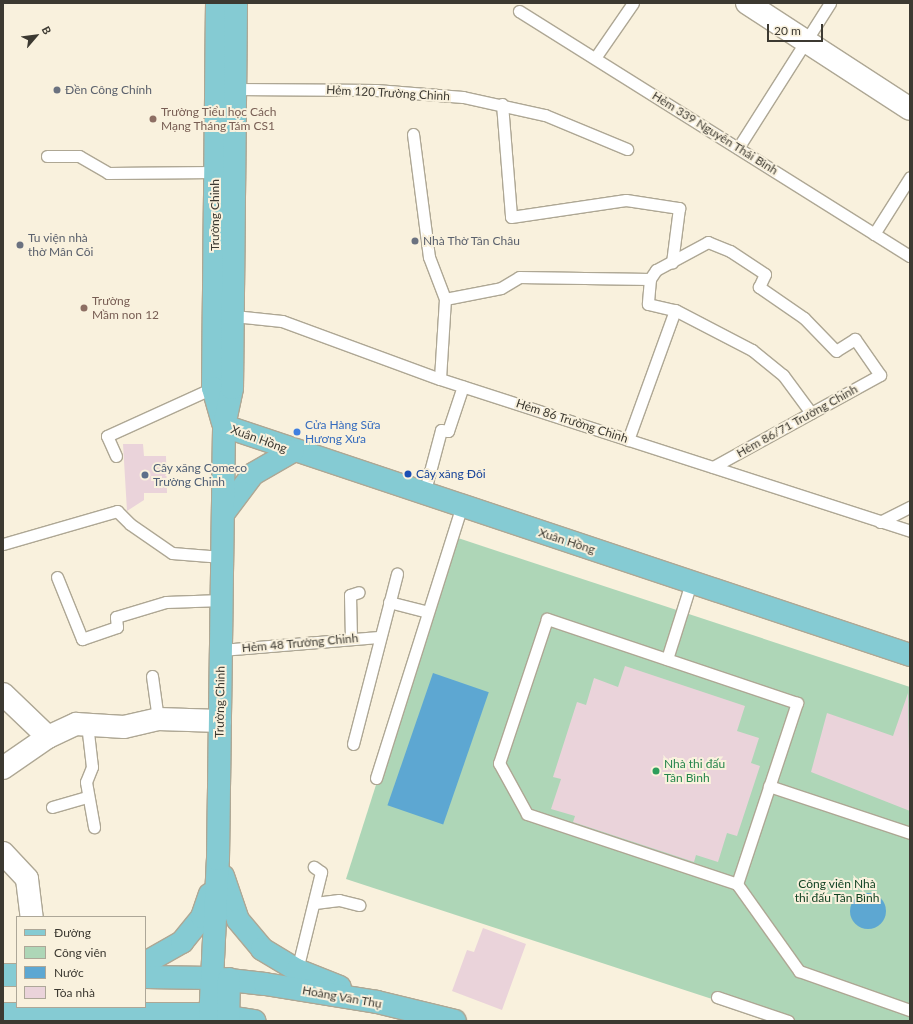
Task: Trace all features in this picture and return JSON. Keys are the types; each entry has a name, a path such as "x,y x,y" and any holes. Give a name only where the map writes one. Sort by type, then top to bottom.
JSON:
{"main road":[{"name":"Trường Chinh","path":"217,3 225,173 234,316 232,388 224,426 218,860 220,979 219,1018"},
{"name":"Trường Chinh","path":"224,426 214,388 225,173 236,89 236,3"},
{"name":"Xuân Hồng","path":"224,426 293,451 910,655"},
{"path":"223,514 253,474 293,451"},
{"path":"146,963 171,951 193,930 208,903 218,860"},
{"path":"218,860 228,896 249,937 262,950 297,970 377,1002"},
{"path":"3,975 16,975"},
{"name":"Hoàng Văn Thụ","path":"146,978 220,979 377,1002 455,1021"},
{"path":"3,1014 112,1018 142,1011 254,1021"}],"street":[{"path":"747,3 910,109"},
{"path":"3,694 48,737"},
{"path":"3,768 48,737 66,727 86,724 124,727 158,719 220,721"},
{"path":"3,853 27,879 32,916"}],"lane":[{"path":"595,58 633,3"},
{"path":"738,148 830,3"},
{"name":"Hẻm 339 Nguyễn Thái Bình","path":"519,11 910,256"},
{"name":"Hẻm 120 Trường Chinh","path":"236,89 419,92 502,104 545,115 627,149"},
{"path":"502,104 511,217 620,201 652,201 679,208 672,263 656,270 650,278 648,304 675,310 767,361 783,375 811,413"},
{"path":"413,134 429,257 445,299 440,379"},
{"path":"47,156 79,156 108,173 225,173"},
{"path":"874,234 910,177"},
{"name":"Hẻm 86/71 Trường Chinh","path":"672,263 708,242 730,251 765,274 759,287 804,318 836,352 855,338 880,375 713,467"},
{"path":"445,299 501,288 519,277 650,278"},
{"path":"628,440 675,310"},
{"name":"Hẻm 86 Trường Chinh","path":"234,316 282,321 440,379 910,532"},
{"path":"424,494 440,430 448,431 463,386"},
{"path":"116,456 107,436 214,388"},
{"path":"376,778 462,506"},
{"path":"880,522 910,507"},
{"path":"3,544 117,511 130,524 172,553 222,557"},
{"name":"Hẻm 48 Trường Chinh","path":"353,744 378,637 397,574"},
{"path":"57,577 82,639 118,627 116,617 166,602 222,600"},
{"path":"667,658 691,583"},
{"path":"351,639 350,595 359,592"},
{"path":"389,602 428,612"},
{"path":"737,884 797,703 667,658 547,619 499,763 527,814 737,884 799,971 910,1010"},
{"name":"Hẻm 48 Trường Chinh","path":"221,650 378,637"},
{"path":"152,676 158,719"},
{"path":"86,724 92,767 86,782 94,827"},
{"path":"769,786 910,833"},
{"path":"52,807 88,797"},
{"path":"314,867 321,872 315,903"},
{"path":"297,970 311,905 315,903 339,900 359,905"},
{"path":"717,997 788,1021"}],"green space":[{"name":"Công viên Nhà thi đấu Tân Bình","path":"455,537 910,687 910,1021 779,1021 346,879"}],"water":[{"path":"433,673 489,692 443,825 387,805"},
{"path":"871,893 881,898 885,904 885,918 881,924 875,928 865,929 855,924 851,918 850,908 855,898 861,894"}],"building":[{"name":"Cây xăng Comeco Trường Chinh","path":"123,444 143,444 144,456 166,456 167,493 144,493 144,500 127,511"},
{"name":"Nhà thi đấu Tân Bình","path":"625,666 745,706 737,731 759,738 751,763 760,766 737,836 727,833 718,862 696,855 694,862 573,822 575,816 551,809 561,779 553,777 577,702 586,705 594,678 618,687"},
{"path":"908,693 910,811 811,772 827,713 893,736"},
{"path":"483,928 526,944 502,1010 452,991 467,950 474,952"}],"place":[{"name":"Đền Công Chính","path":"57,90"},
{"name":"Trường Tiểu học Cách Mạng Tháng Tám CS1","path":"153,119"},
{"name":"Nhà Thờ Tân Châu","path":"415,241"},
{"name":"Tu viện nhà thờ Mân Côi","path":"20,245"},
{"name":"Trường Mầm non 12","path":"84,308"},
{"name":"Cửa Hàng Sữa Hương Xưa","path":"297,432"},
{"name":"Cây xăng Đôi","path":"408,474"},
{"name":"Cây xăng Comeco Trường Chinh","path":"145,475"},
{"name":"Nhà thi đấu Tân Bình","path":"656,771"}]}
